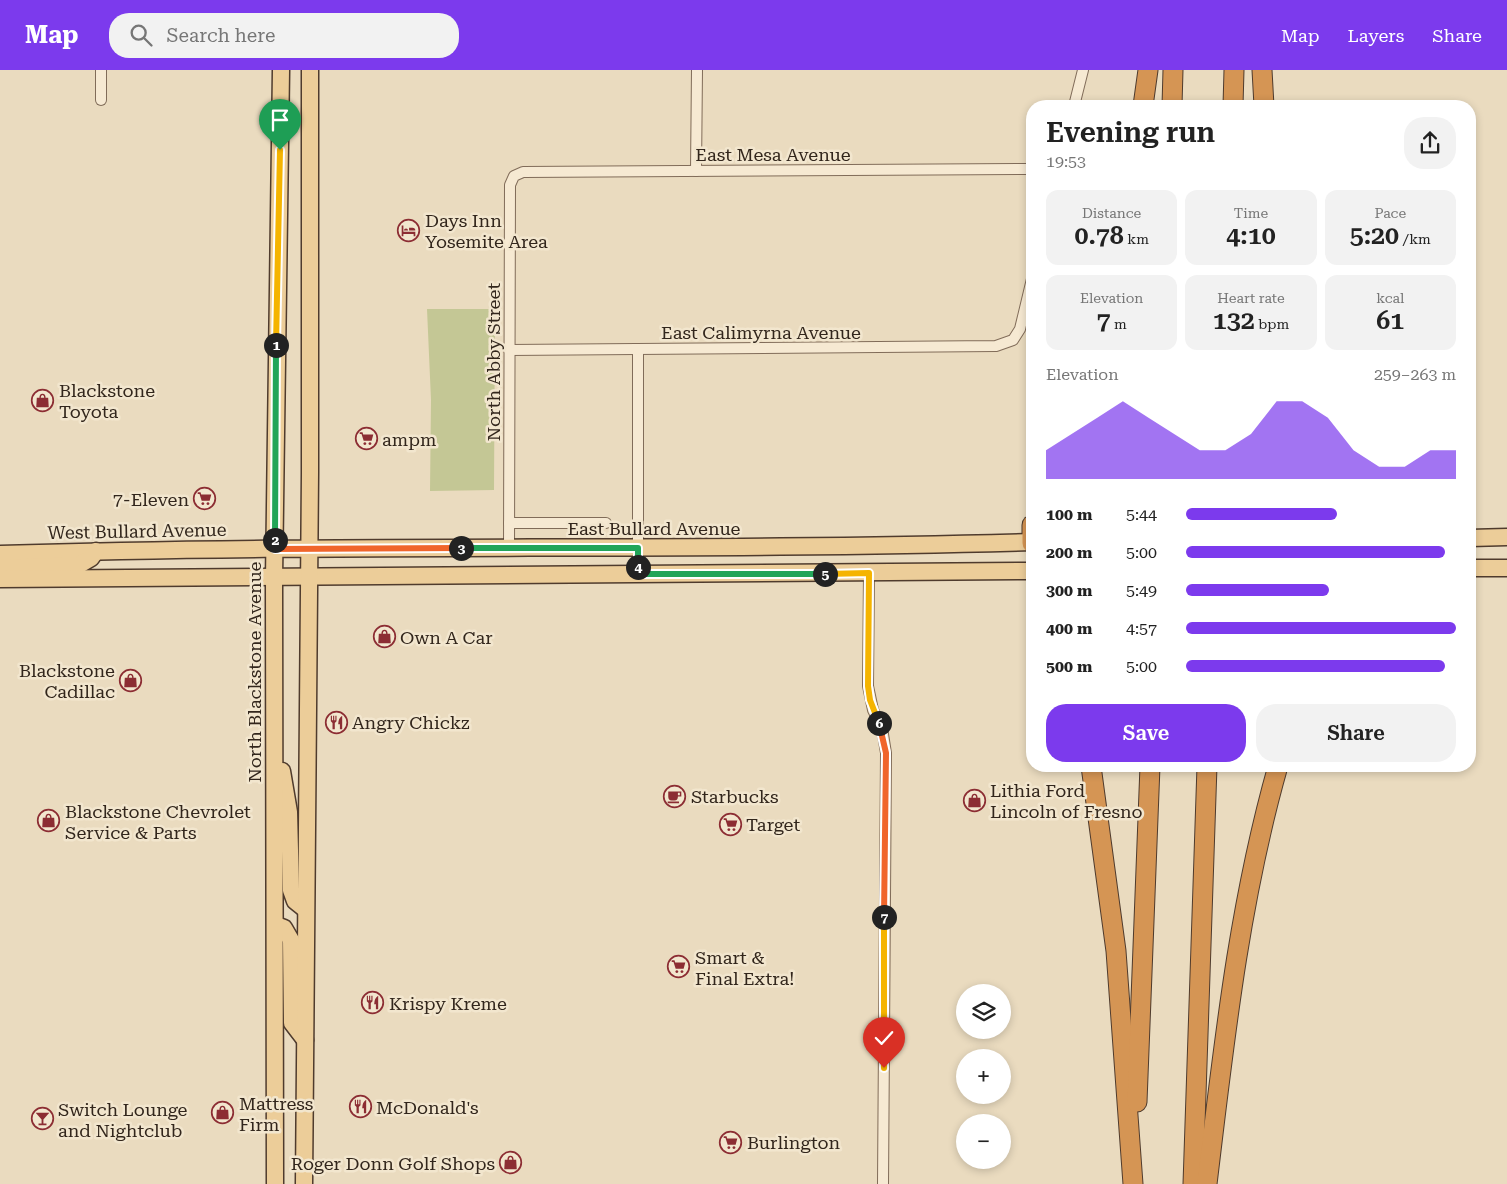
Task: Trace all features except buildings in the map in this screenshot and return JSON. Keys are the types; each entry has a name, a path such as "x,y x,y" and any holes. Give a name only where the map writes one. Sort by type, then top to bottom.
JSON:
{"highway":[{"path":"1144,100 1148,70"},
{"path":"1172,100 1173,70"},
{"path":"1233,100 1234,70"},
{"path":"1262,70 1264,100"},
{"path":"1092,772 1116,950 1134,1184"},
{"path":"1134,1184 1150,772"},
{"path":"1193,1184 1206,772"},
{"path":"1207,1184 1235,959 1258,843 1276,772"}],"main road":[{"name":"North Blackstone Avenue","path":"275,1184 276,925 273,722 281,70"},
{"path":"304,1184 309,578 310,70"},
{"path":"1476,538 1507,537"},
{"name":"East Bullard Avenue","path":"275,549 857,547 1026,542"},
{"name":"West Bullard Avenue","path":"0,554 275,549"},
{"path":"0,568 79,564 91,558 96,551"},
{"path":"1476,568 1507,568"},
{"path":"0,580 1026,572"},
{"path":"273,722 289,812 291,890 295,901 305,909"},
{"path":"276,925 284,928 291,940 292,1023 305,1040"}],"street":[{"path":"101,70 101,100"},
{"path":"696,171 697,70"},
{"path":"1076,100 1083,70"},
{"name":"East Mesa Avenue","path":"514,176 523,172 1026,169"},
{"name":"North Abby Street","path":"509,548 510,185 514,176"},
{"name":"East Calimyrna Avenue","path":"509,350 996,346 1013,340 1020,329 1026,304"},
{"path":"638,349 638,574"},
{"path":"509,523 606,523"},
{"path":"869,573 868,686 873,710 882,728 886,753 883,1184"}],"green space":[{"path":"427,309 495,309 494,490 430,491 431,400"}],"place":[{"name":"Days Inn Yosemite Area","path":"409,230"},
{"name":"Blackstone Toyota","path":"43,400"},
{"name":"ampm","path":"366,439"},
{"name":"7-Eleven","path":"205,499"},
{"name":"Own A Car","path":"384,637"},
{"name":"Blackstone Cadillac","path":"131,680"},
{"name":"Angry Chickz","path":"336,722"},
{"name":"Starbucks","path":"675,796"},
{"name":"Lithia Ford Lincoln of Fresno","path":"974,800"},
{"name":"Blackstone Chevrolet Service & Parts","path":"49,821"},
{"name":"Target","path":"730,824"},
{"name":"Smart & Final Extra!","path":"679,967"},
{"name":"Krispy Kreme","path":"373,1003"},
{"name":"McDonald's","path":"360,1107"},
{"name":"Mattress Firm","path":"223,1113"},
{"name":"Switch Lounge and Nightclub","path":"42,1119"},
{"name":"Burlington","path":"731,1142"},
{"name":"Roger Donn Golf Shops","path":"511,1163"}],"route":[{"path":"280,150 276,313 275,549 638,548 638,574 869,573 868,686 873,710 882,728 886,753 884,1068"}]}
